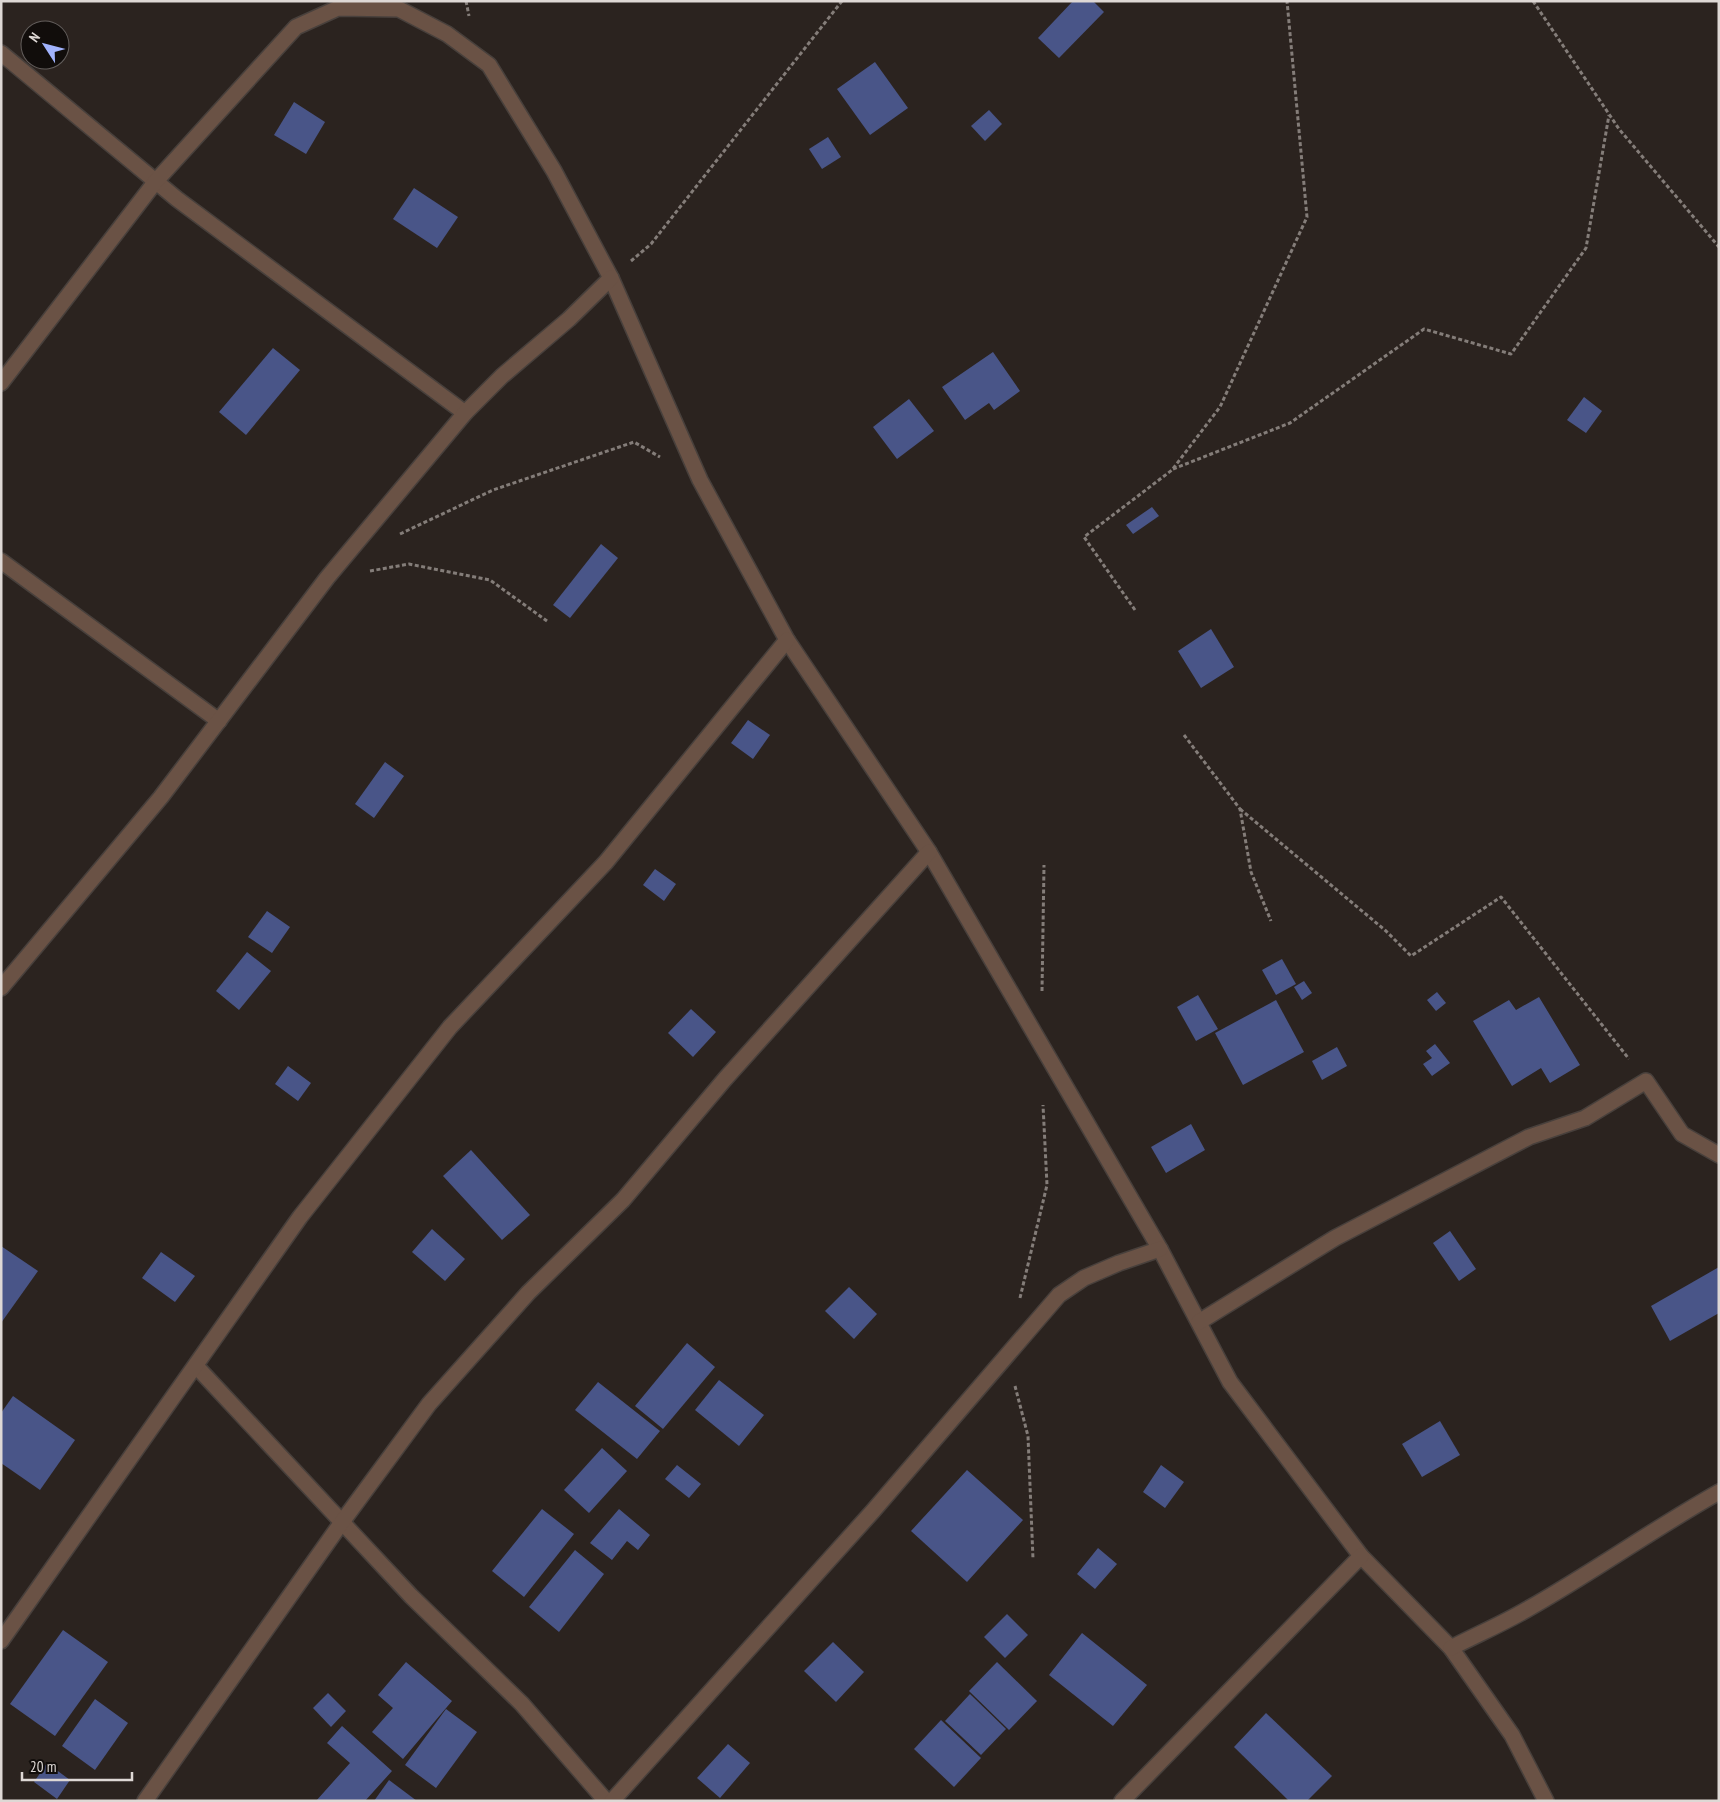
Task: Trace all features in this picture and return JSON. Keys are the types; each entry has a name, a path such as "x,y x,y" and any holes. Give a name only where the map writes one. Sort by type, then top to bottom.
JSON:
{"street":[{"path":"1,383 156,181 296,27 338,8 399,9 447,34 490,65 554,171 611,278 700,480 786,640 929,852 1160,1249 1230,1382 1361,1556 1451,1648 1512,1735 1546,1801"},
{"path":"1,53 176,199 465,413"},
{"path":"1,988 160,797 327,578 465,413 502,376 569,319 611,278"},
{"path":"1,561 219,721"},
{"path":"1,1641 300,1217 450,1028 606,862 786,640"},
{"path":"145,1801 342,1522 429,1404 528,1293 624,1200 725,1079 929,852"},
{"path":"1199,1322 1335,1238 1529,1136 1585,1118 1646,1081 1682,1134 1719,1155"},
{"path":"612,1801 873,1510 1059,1295 1084,1278 1119,1263 1160,1249"},
{"path":"196,1366 411,1596 522,1704 606,1801"},
{"path":"1451,1648 1524,1611 1719,1492"},
{"path":"1122,1801 1361,1556"}],"path":[{"path":"611,278 651,244 842,1"},
{"path":"1172,470 1220,407 1307,217 1288,1"},
{"path":"1532,1 1619,130 1719,247"},
{"path":"1135,610 1084,536 1172,470 1290,423 1424,329 1511,354 1586,248 1609,115"},
{"path":"394,537 492,490 634,442 700,480"},
{"path":"327,578 409,564 481,578 490,580 547,621"},
{"path":"1184,736 1240,809 1386,931 1411,956 1501,898 1646,1081"},
{"path":"1240,809 1252,872 1271,921"},
{"path":"1042,994 1044,864"},
{"path":"1020,1299 1047,1185 1043,1100"},
{"path":"1006,1356 1028,1436 1033,1559"}],"building":[{"path":"1073,1 1093,1 1104,12 1059,58 1038,38"},
{"path":"875,62 908,108 870,135 837,89"},
{"path":"294,102 325,122 306,154 274,135"},
{"path":"989,110 1002,124 985,141 971,126"},
{"path":"828,137 841,157 822,169 809,149"},
{"path":"414,188 458,217 437,248 393,219"},
{"path":"273,348 300,370 246,435 219,412"},
{"path":"993,352 1020,391 994,410 989,403 965,420 942,387"},
{"path":"1584,397 1602,411 1586,433 1567,420"},
{"path":"909,399 934,431 897,459 873,427"},
{"path":"1152,507 1159,516 1133,534 1126,525"},
{"path":"601,544 618,558 570,618 553,605"},
{"path":"1211,629 1234,667 1201,688 1178,651"},
{"path":"748,720 770,735 753,759 731,743"},
{"path":"385,762 404,776 374,818 355,804"},
{"path":"655,869 676,884 664,901 643,885"},
{"path":"267,911 290,927 272,953 248,937"},
{"path":"247,952 271,971 239,1010 216,991"},
{"path":"1282,959 1296,984 1276,995 1262,970"},
{"path":"1304,981 1312,993 1302,1000 1294,987"},
{"path":"1437,992 1446,1003 1436,1011 1427,1000"},
{"path":"1198,995 1218,1029 1196,1041 1177,1007"},
{"path":"1539,997 1580,1065 1550,1083 1541,1068 1512,1086 1473,1021 1509,1000 1516,1010"},
{"path":"1276,1000 1304,1052 1243,1085 1215,1033"},
{"path":"691,1009 716,1032 693,1057 668,1033"},
{"path":"1435,1044 1450,1063 1432,1076 1423,1064 1432,1058 1426,1051"},
{"path":"1337,1047 1347,1066 1322,1080 1312,1061"},
{"path":"288,1066 311,1083 298,1101 275,1084"},
{"path":"1191,1124 1205,1150 1166,1173 1151,1147"},
{"path":"471,1150 530,1215 502,1240 443,1176"},
{"path":"432,1229 465,1259 445,1281 412,1252"},
{"path":"1450,1231 1476,1269 1459,1281 1433,1243"},
{"path":"1,1246 38,1271 1,1323"},
{"path":"161,1252 195,1276 175,1302 142,1278"},
{"path":"1719,1267 1719,1313 1670,1341 1651,1306"},
{"path":"849,1287 877,1314 854,1339 825,1311"},
{"path":"687,1343 715,1367 663,1429 635,1406"},
{"path":"719,1380 764,1415 739,1446 695,1410"},
{"path":"598,1382 660,1431 637,1459 575,1410"},
{"path":"13,1396 75,1440 40,1490 1,1463 1,1413"},
{"path":"1440,1421 1460,1455 1422,1477 1402,1444"},
{"path":"602,1448 627,1471 589,1513 564,1490"},
{"path":"677,1465 701,1484 689,1498 665,1479"},
{"path":"1161,1465 1184,1482 1165,1508 1143,1492"},
{"path":"967,1470 1023,1520 967,1582 911,1531"},
{"path":"542,1509 574,1534 524,1597 492,1571"},
{"path":"619,1509 650,1535 638,1550 627,1541 612,1560 590,1543"},
{"path":"1098,1548 1117,1564 1095,1589 1077,1574"},
{"path":"575,1550 604,1574 559,1632 529,1607"},
{"path":"1007,1614 1028,1635 1005,1658 984,1637"},
{"path":"63,1630 108,1662 55,1736 10,1704"},
{"path":"1082,1633 1147,1685 1113,1726 1049,1675"},
{"path":"833,1642 864,1672 836,1702 804,1671"},
{"path":"406,1662 452,1701 403,1759 372,1732 393,1708 378,1695"},
{"path":"997,1662 1037,1701 1009,1730 969,1691"},
{"path":"328,1693 346,1711 331,1727 313,1708"},
{"path":"970,1694 1006,1729 981,1755 945,1721"},
{"path":"95,1699 128,1723 95,1770 62,1746"},
{"path":"446,1709 477,1732 436,1788 405,1765"},
{"path":"1266,1713 1332,1776 1307,1801 1289,1801 1234,1747"},
{"path":"941,1720 981,1758 954,1787 914,1749"},
{"path":"342,1726 392,1771 365,1801 316,1801 350,1763 327,1743"},
{"path":"728,1744 750,1763 720,1798 697,1778"},
{"path":"47,1763 70,1780 57,1799 34,1782"},
{"path":"389,1780 417,1801 374,1801"}]}
